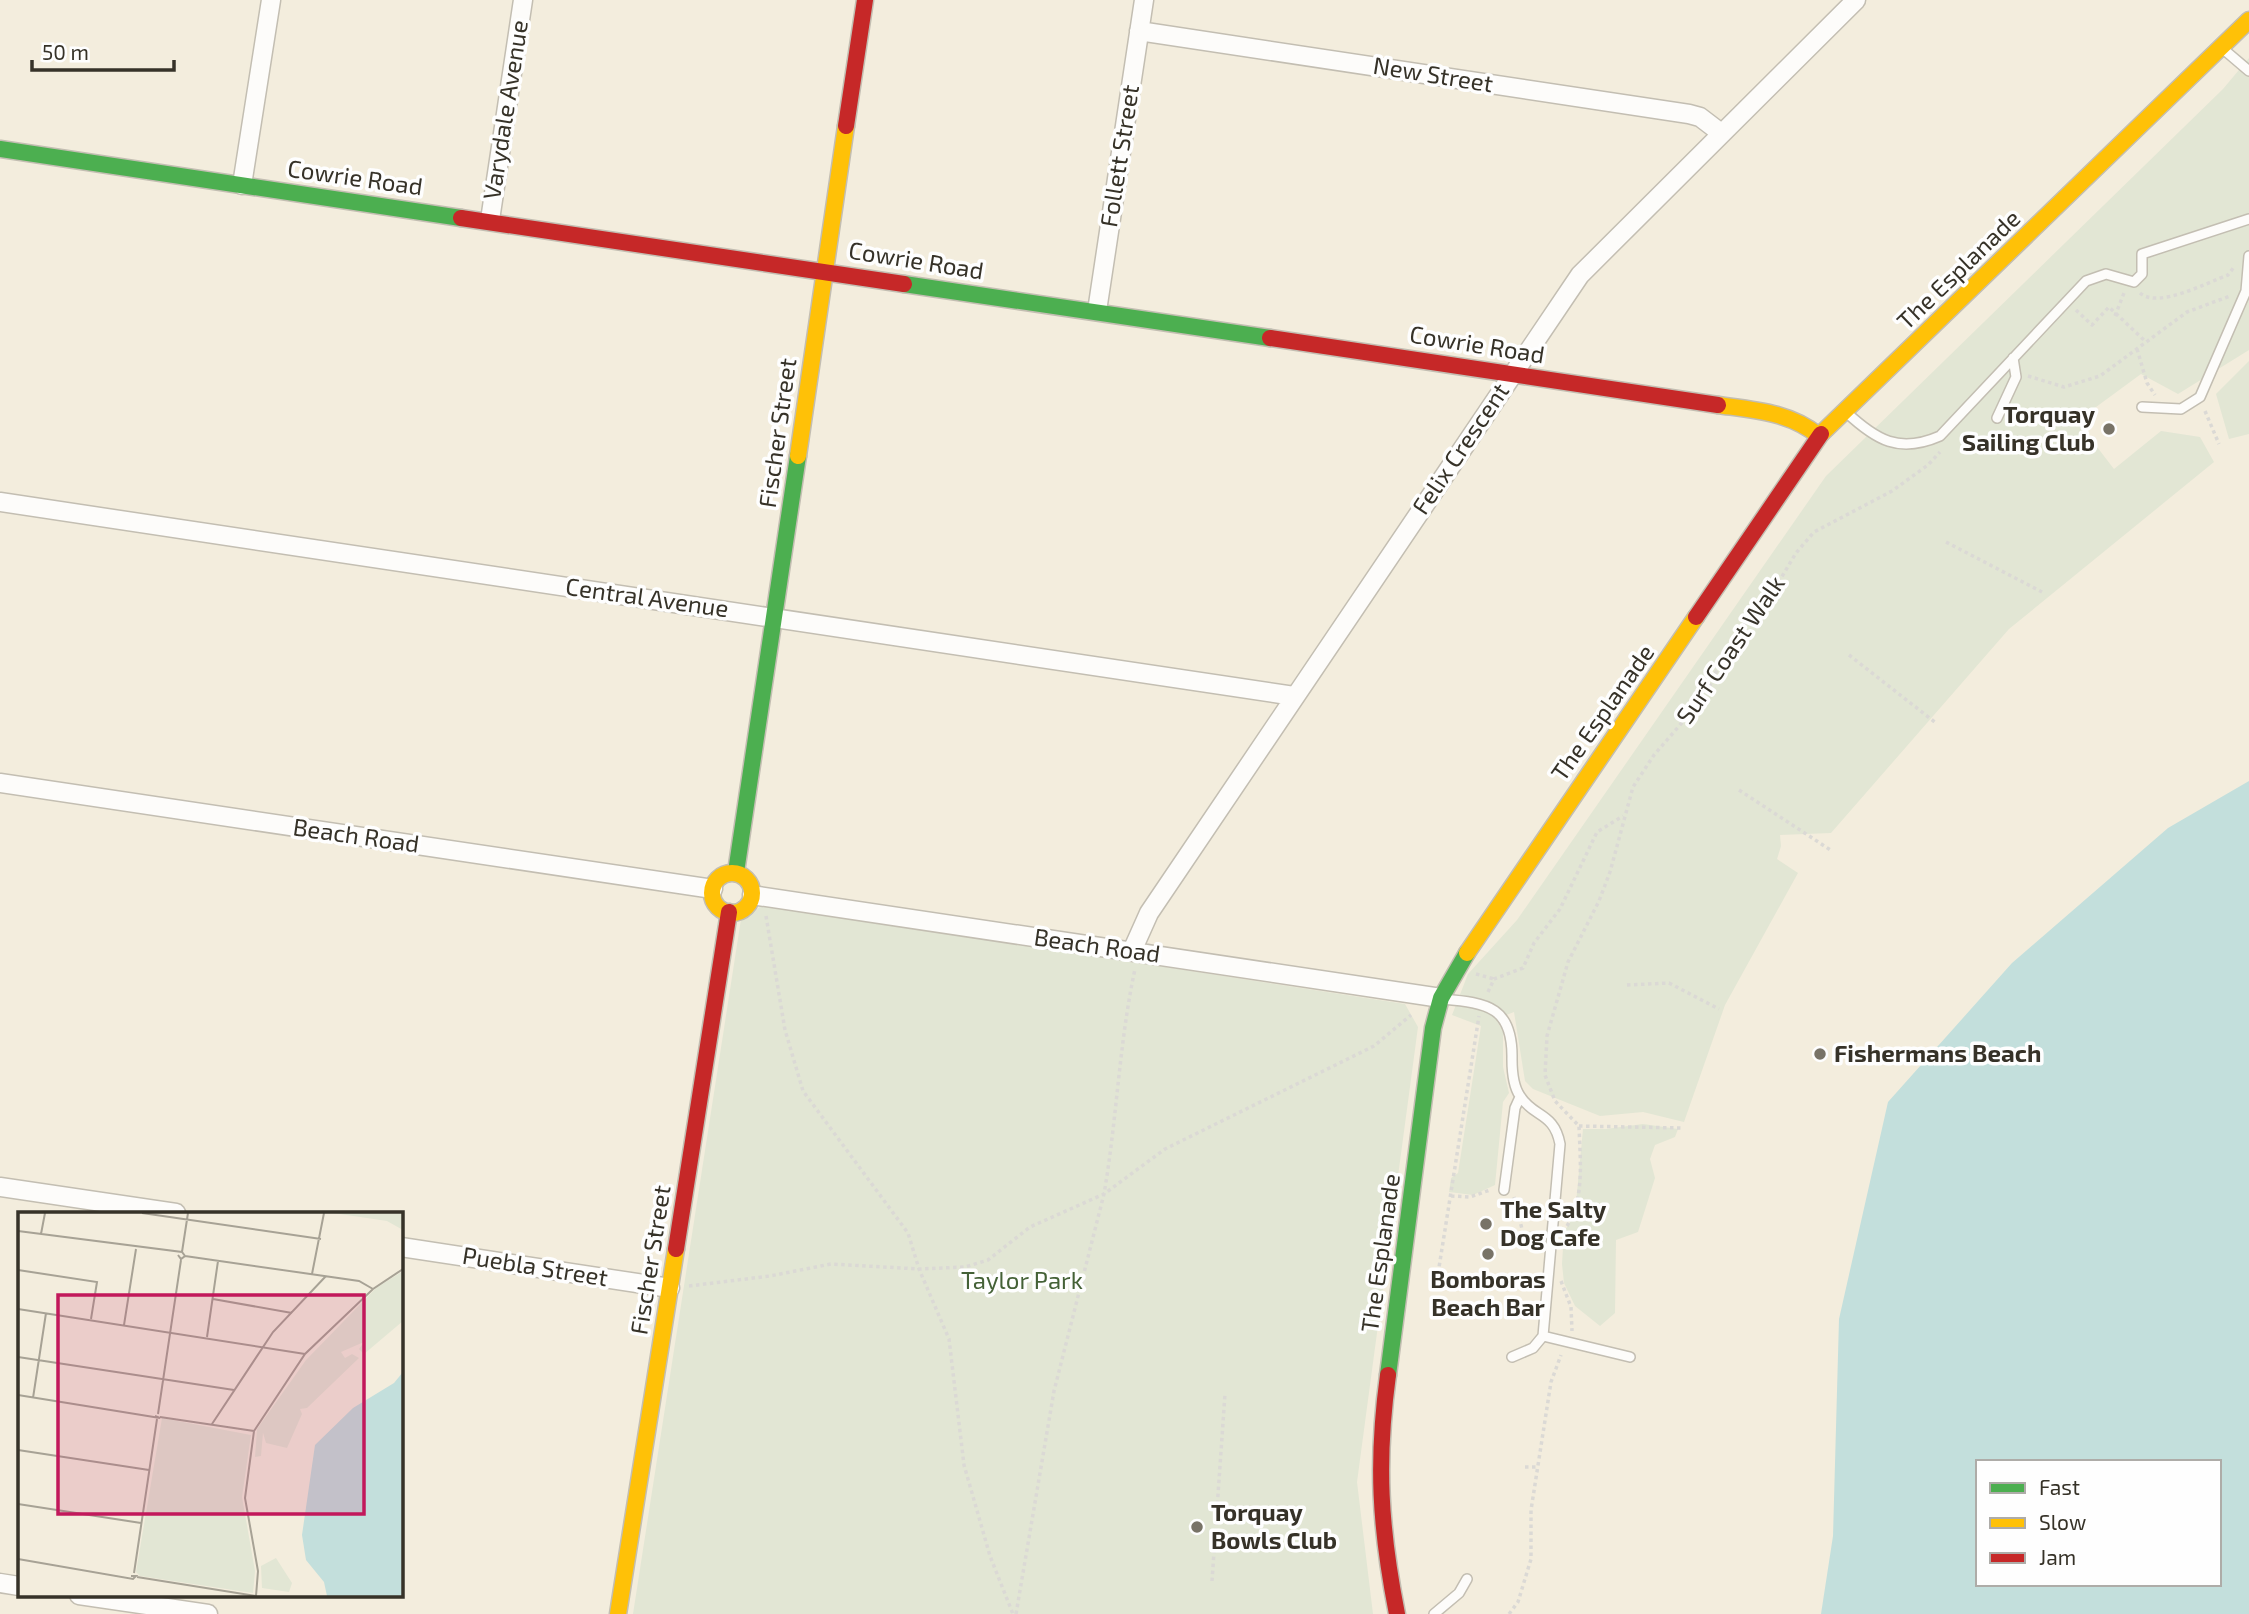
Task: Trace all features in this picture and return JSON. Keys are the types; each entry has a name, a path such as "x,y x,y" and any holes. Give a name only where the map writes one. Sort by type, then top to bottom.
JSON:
{"street":[{"path":"242,185 271,0"},
{"name":"Varydale Avenue","path":"489,220 523,0"},
{"name":"Fischer Street","path":"736,872 865,0"},
{"name":"Follett Street","path":"1097,311 1143,0"},
{"name":"Felix Crescent","path":"1135,952 1149,913 1580,275 1856,0"},
{"name":"The Esplanade","path":"1397,1614 1378,1493 1380,1435 1433,1028 1441,999 1463,957 1819,436 2249,20"},
{"name":"New Street","path":"1139,31 1689,114 1700,117 1721,133"},
{"name":"Cowrie Road","path":"0,149 1774,413 1803,423 1819,436"},
{"name":"Central Avenue","path":"0,502 1294,696"},
{"name":"Beach Road","path":"0,783 713,889"},
{"path":"736,872 749,881 760,896 745,909 729,912 715,905 713,889 720,876 736,872"},
{"name":"Beach Road","path":"760,896 1441,999"},
{"name":"Fischer Street","path":"618,1614 729,912"},
{"path":"0,1187 169,1212"},
{"name":"Puebla Street","path":"402,1247 670,1288"},
{"path":"0,1583 18,1586"},
{"path":"86,1596 208,1614"}],"lane":[{"path":"2220,47 2249,71"},
{"path":"1845,411 1872,437 1908,444 1925,443 1940,436 2085,281 2101,274 2113,274 2131,283 2142,274 2141,257 2144,253 2249,219"},
{"path":"2142,407 2181,409 2200,397 2246,291 2249,256"},
{"path":"1997,418 2016,377 2013,358"},
{"path":"1441,999 1488,1006 1504,1018 1509,1027 1514,1082 1520,1097 1553,1123 1560,1144 1543,1336 1533,1348 1512,1357"},
{"path":"1504,1190 1515,1108 1520,1097"},
{"path":"1543,1336 1630,1357"},
{"path":"1434,1614 1459,1593 1467,1579"}],"path":[{"path":"2116,315 2119,300 2131,283 2149,300 2161,299 2228,275 2237,260"},
{"path":"2016,377 2028,376 2064,387 2100,376 2197,306 2246,291"},
{"path":"2067,302 2092,325 2109,307 2145,341"},
{"path":"2137,349 2147,383"},
{"path":"2200,397 2219,444"},
{"name":"Surf Coast Walk","path":"1578,1126 1555,1101 1545,1075 1547,1036 1568,962 1610,872 1633,787 1654,755 1705,696 1723,657 1743,625 1768,600 1796,553 1814,532 1892,491 1928,465 1944,447"},
{"path":"1947,542 2042,592"},
{"path":"1849,654 1936,723"},
{"path":"1739,790 1832,852"},
{"path":"760,896 766,916 776,989 803,1091 908,1233 919,1269 949,1339 964,1465 990,1556 1015,1614"},
{"path":"1015,1614 1054,1391 1104,1195 1116,1126 1123,1024 1135,952"},
{"path":"1627,985 1669,983 1719,1009"},
{"path":"670,1288 770,1276 831,1264 919,1269 965,1267 988,1260 1030,1227 1104,1195 1165,1149 1374,1046 1412,1016"},
{"path":"1562,1237 1574,1214 1580,1176 1578,1126 1681,1128"},
{"path":"1451,1196 1470,1197 1492,1189 1513,1191 1523,1233 1544,1235"},
{"path":"1560,1272 1571,1307 1572,1332"},
{"path":"1509,1614 1518,1602 1531,1559 1531,1510 1551,1382 1559,1357 1568,1351"},
{"path":"1212,1581 1225,1394"},
{"path":"1525,1466 1538,1468"}],"green space":[{"path":"2249,58 2249,350 2178,394 2141,374 2077,421 2114,469 2161,431 2200,437 2214,462 2009,629 1831,833 1780,835 1781,846 1777,859 1798,873 1725,1005 1684,1122 1643,1112 1600,1116 1533,1089 1525,1081 1514,1012 1496,1019 1503,1032 1503,1067 1509,1093 1503,1102 1495,1185 1473,1195 1449,1192 1451,1178 1458,1173 1481,1026 1452,1015 1468,974 1517,920 1826,476 2223,89"},
{"path":"2249,361 2249,434 2229,439 2216,394"},
{"name":"Taylor Park","path":"763,905 1405,1004 1418,1027 1357,1482 1373,1614 633,1614 741,919"},
{"path":"1643,1124 1678,1129 1675,1137 1655,1145 1650,1159 1655,1178 1638,1232 1616,1240 1615,1313 1600,1326 1575,1306 1564,1283 1562,1264 1564,1232 1575,1214 1583,1129"}],"water":[{"path":"2249,781 2249,1614 1821,1614 1833,1536 1839,1319 1888,1102 2012,963 2168,828"}],"traffic: fast":[{"path":"0,149 461,218"},
{"path":"904,284 1270,338"},
{"path":"736,872 798,456"},
{"path":"1388,1375 1433,1028 1441,998 1467,953"}],"traffic: slow":[{"path":"1821,434 2249,20"},
{"path":"798,456 846,126"},
{"path":"1718,405 1784,417 1819,436"},
{"path":"1467,953 1696,617"},
{"path":"732,873 740,874 746,879 751,885 752,893 751,901 746,907 740,912 732,913 724,912 718,907 713,901 712,893 713,885 718,879 724,874 732,873"},
{"path":"618,1614 676,1249"}],"traffic: jam":[{"path":"846,126 865,0"},
{"path":"461,218 904,284"},
{"path":"1270,338 1718,405"},
{"path":"1696,617 1821,434"},
{"path":"676,1249 729,912"},
{"path":"1388,1375 1382,1437 1382,1495 1387,1553 1397,1614"}],"place":[{"name":"Torquay Sailing Club","path":"2109,429"},
{"name":"Fishermans Beach","path":"1820,1054"},
{"name":"The Salty Dog Cafe","path":"1486,1224"},
{"name":"Bomboras Beach Bar","path":"1488,1254"},
{"name":"Torquay Bowls Club","path":"1197,1527"}]}
